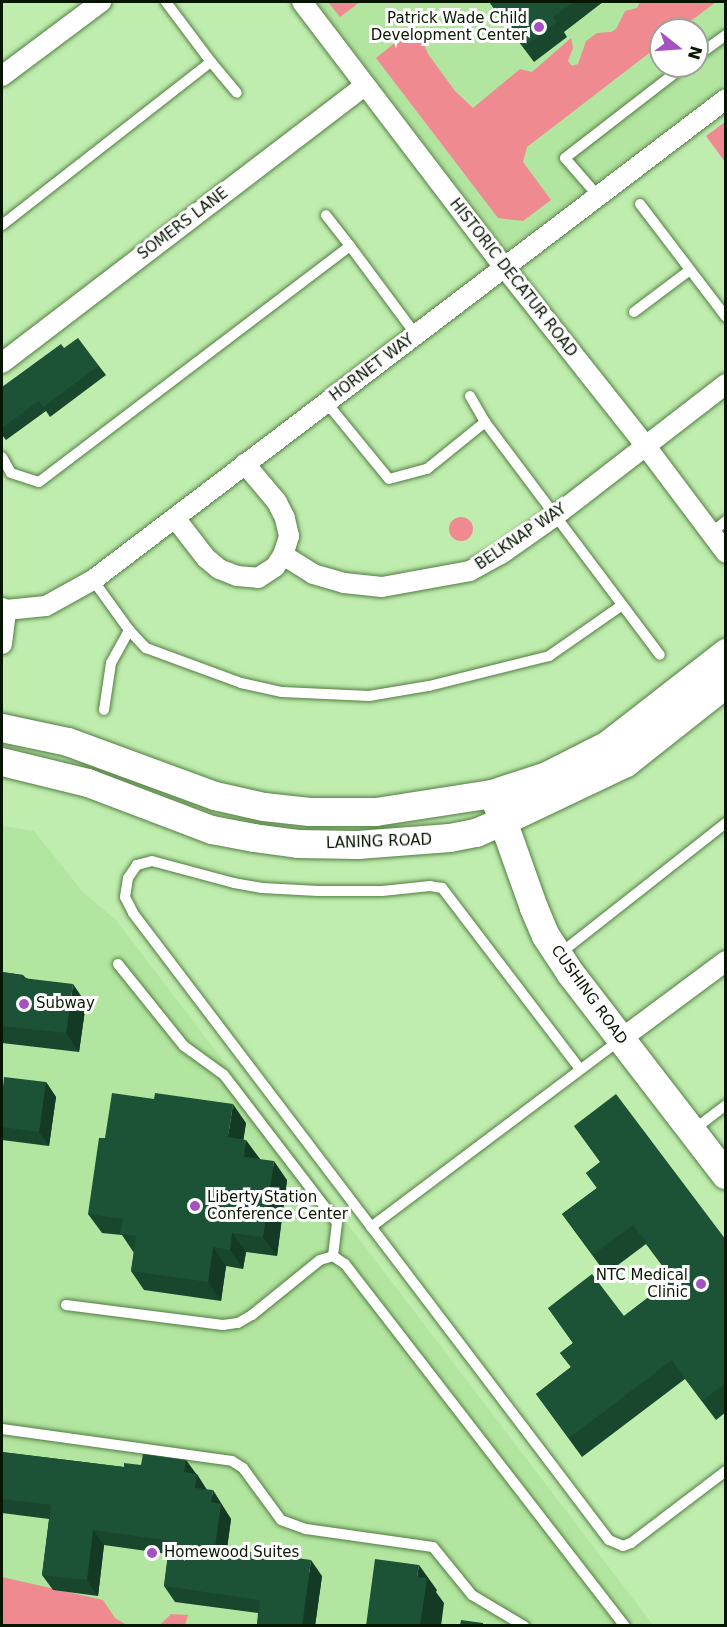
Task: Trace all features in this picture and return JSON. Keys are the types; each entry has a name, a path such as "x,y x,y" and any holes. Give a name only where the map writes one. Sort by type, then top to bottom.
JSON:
{"street":[{"path":"2,76 101,2"},
{"name":"HISTORIC DECATUR ROAD","path":"302,2 504,267 645,445 718,527 726,553"},
{"name":"SOMERS LANE","path":"2,363 365,85"},
{"name":"HORNET WAY","path":"4,609 46,606 93,580 726,99"},
{"name":"BELKNAP WAY","path":"283,555 313,574 344,583 382,587 470,571 501,554 555,516 726,384"},
{"path":"175,518 206,558 219,569 237,576 258,578 275,567 283,555 289,536 285,518 277,502 245,464"},
{"path":"2,644 4,609"},
{"name":"LANING ROAD","path":"2,728 68,742 215,796 264,807 310,812 376,812 492,794 547,776 608,745 726,653"},
{"name":"LANING ROAD","path":"2,762 88,783 212,830 297,844 358,845 450,838 476,833 626,763 726,684"},
{"name":"CUSHING ROAD","path":"492,794 504,821 534,908 558,955 726,1174"},
{"path":"621,1038 726,961"}],"lane":[{"path":"166,2 237,93"},
{"path":"709,47 726,35"},
{"path":"2,225 211,62"},
{"path":"598,196 565,158 668,78"},
{"path":"640,204 726,317"},
{"path":"326,215 416,335"},
{"path":"2,457 11,473 39,482 350,246"},
{"path":"634,312 690,270"},
{"path":"470,396 485,422 660,655"},
{"path":"326,402 389,479 427,469 485,422"},
{"path":"93,580 129,630 146,648 241,683 282,692 369,696 429,686 549,656 621,606"},
{"path":"104,710 111,663 129,630"},
{"path":"558,955 726,824"},
{"path":"580,1069 442,888 430,886 382,891 261,888 234,883 161,862 145,861 132,870 125,887 126,897 133,913 613,1544 623,1546 631,1543 726,1470"},
{"path":"118,964 184,1046 224,1075 337,1223 333,1256"},
{"path":"371,1227 621,1038"},
{"path":"692,1131 726,1105"},
{"path":"66,1305 224,1325 238,1323 320,1260 333,1256"},
{"path":"333,1256 345,1264 625,1626"},
{"path":"2,1429 232,1461 243,1468 281,1520 306,1528 433,1547 472,1595 524,1626"}],"shaded area":[{"path":"317,2 725,2 725,84 506,250"},
{"path":"328,2 360,2 340,17"},
{"path":"640,2 716,2 695,18 649,18 649,53 527,147 523,162 551,200 523,221 498,218 376,58 416,26 428,54 455,91 473,108 520,69 532,72 571,38 573,48 568,61 572,66 578,64 586,41 597,33 611,32 616,29 625,11 637,8"},
{"path":"725,122 725,162 706,136"},
{"path":"461,517 469,521 473,529 469,537 461,541 453,537 449,529 453,521"},
{"path":"2,826 34,831 83,892 116,920 653,1625 2,1626"},
{"path":"2,1577 103,1600 115,1618 127,1625 2,1626"},
{"path":"171,1614 188,1615 185,1625 160,1625"}],"building":[{"path":"490,2 574,2 553,17 557,22 524,47"},
{"path":"78,338 99,366 43,407 39,401 2,428 2,387 61,344 64,348"},
{"path":"2,972 23,975 23,978 73,984 66,1033 2,1026"},
{"path":"4,1077 46,1082 39,1132 2,1127"},
{"name":"Liberty Station Conference Center","path":"112,1093 154,1099 155,1093 233,1104 228,1137 246,1140 244,1157 274,1161 263,1237 232,1233 230,1250 213,1247 208,1282 131,1271 136,1236 120,1234 123,1219 88,1214 99,1138 105,1138"},
{"name":"NTC Medical Clinic","path":"616,1094 726,1240 726,1383 702,1401 672,1360 569,1438 536,1394 571,1367 560,1353 573,1343 548,1308 592,1274 624,1316 673,1279 633,1225 593,1255 562,1214 597,1188 586,1173 601,1162 574,1126"},
{"path":"2,1452 124,1467 124,1463 141,1465 143,1454 186,1460 184,1472 197,1474 195,1488 213,1490 211,1502 221,1504 215,1547 311,1560 302,1626 257,1626 260,1600 164,1586 170,1541 93,1530 87,1580 42,1575 51,1505 2,1499"},
{"path":"375,1559 419,1565 417,1577 427,1578 420,1626 366,1626"},
{"path":"461,1620 483,1623 483,1626 460,1626"}],"place":[{"name":"Patrick Wade Child Development Center","path":"539,27"},
{"name":"Subway","path":"24,1004"},
{"name":"Liberty Station Conference Center","path":"195,1206"},
{"name":"NTC Medical Clinic","path":"701,1284"},
{"name":"Homewood Suites","path":"152,1553"}]}
